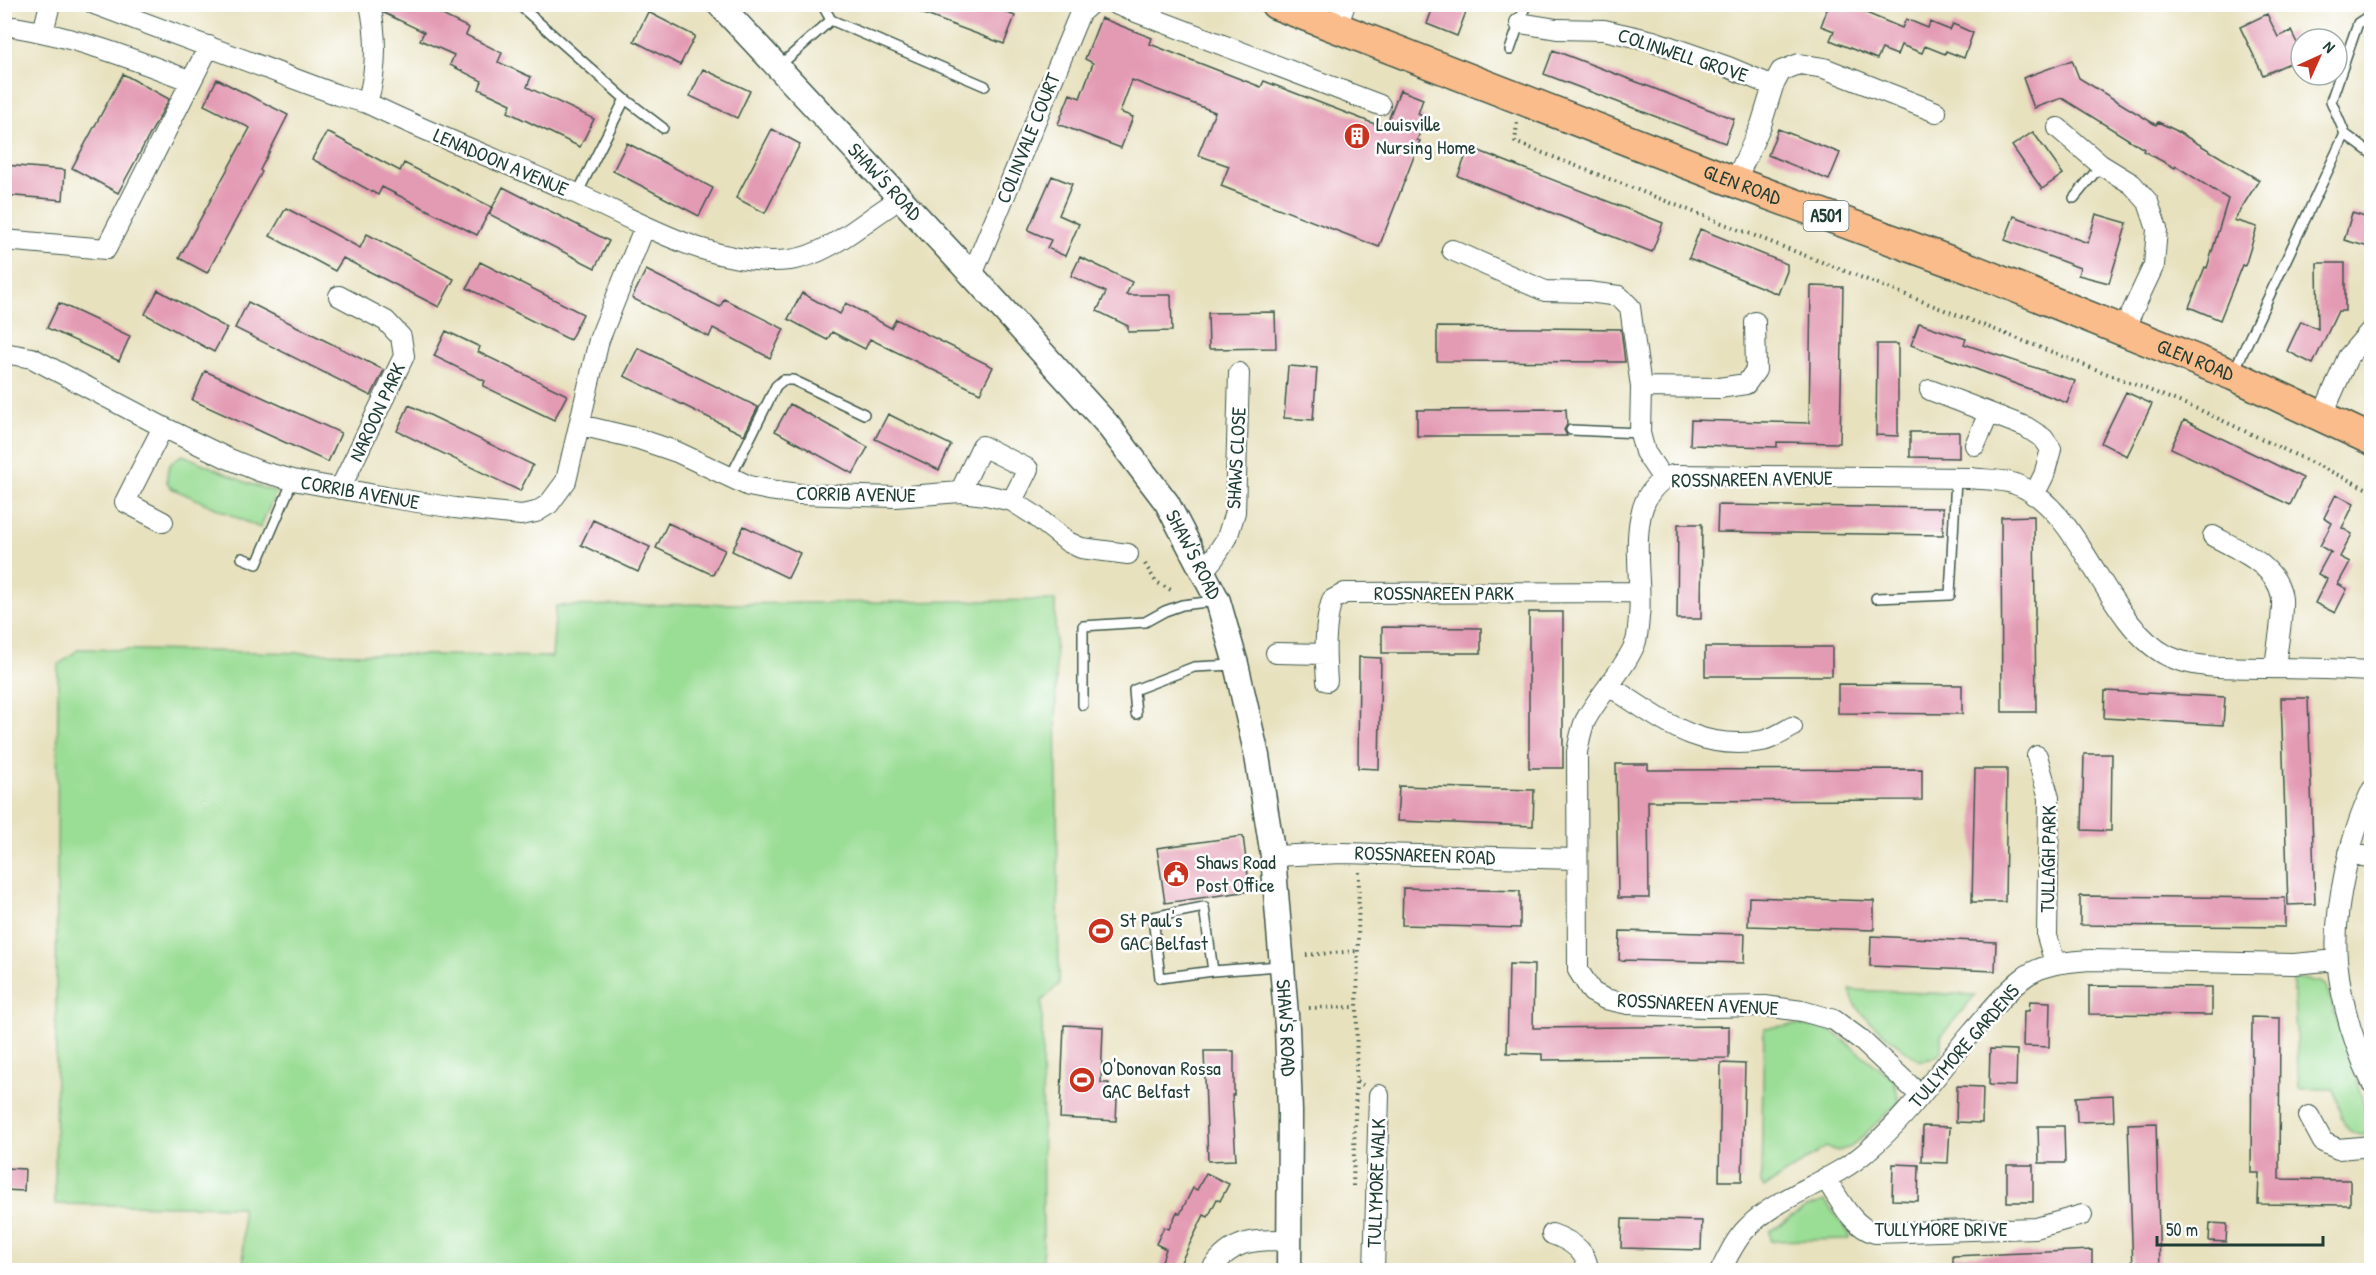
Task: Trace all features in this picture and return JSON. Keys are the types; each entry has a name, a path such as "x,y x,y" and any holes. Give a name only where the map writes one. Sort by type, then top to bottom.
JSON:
{"main road":[{"name":"GLEN ROAD","path":"1276,4 1341,16 1734,182 1971,269 2233,375 2372,440"}],"street":[{"path":"43,32 50,4"},
{"name":"LENADOON AVENUE","path":"94,4 338,95 367,103 577,194 683,243 732,257 764,261 792,260 819,251 844,237 889,206 899,196"},
{"path":"367,103 375,62 370,4"},
{"name":"SHAW'S ROAD","path":"719,4 972,275 1107,424 1167,503 1210,586 1236,664 1257,756 1273,856 1287,1027 1290,1112 1289,1270"},
{"name":"COLINVALE COURT","path":"972,275 1080,13 1090,4"},
{"path":"1114,4 1380,105"},
{"name":"COLINWELL GROVE","path":"1523,14 1557,29 1604,30 1653,41 1728,67 1773,86"},
{"path":"15,27 43,32 121,54 191,81"},
{"path":"4,240 106,249 209,45"},
{"name":"COLINWELL GROVE","path":"1734,182 1761,125 1773,86 1781,71 1799,64 1824,68 1936,112"},
{"path":"2058,128 2101,165 2132,184 2148,202 2157,229 2154,265 2123,331"},
{"name":"CORRIB AVENUE","path":"4,353 32,358 163,427 259,471 340,489 507,515 521,515 536,512 549,504 559,494 566,481 599,340 645,226"},
{"path":"1452,250 1545,291 1619,296 1630,307 1641,387 1640,433 1645,452 1663,479"},
{"name":"NAROON PARK","path":"339,296 386,321 402,337 404,356 340,489"},
{"path":"1641,387 1719,388 1746,384 1756,370 1755,322"},
{"path":"2322,416 2348,357 2372,329"},
{"name":"SHAWS CLOSE","path":"1210,586 1214,558 1227,538 1235,512 1239,373"},
{"path":"1930,390 2026,427 2043,438 2050,449 2044,475 2034,495"},
{"path":"1975,445 1989,412"},
{"name":"CORRIB AVENUE","path":"580,425 658,446 749,486 799,494 895,497 960,492 1012,501 1068,542 1081,548 1128,554"},
{"path":"163,427 125,502 163,522"},
{"path":"960,492 982,446 1028,469 1012,501"},
{"name":"ROSSNAREEN AVENUE","path":"1920,1095 1860,1039 1834,1020 1802,1011 1765,1006 1706,1007 1628,1004 1605,999 1592,992 1578,970 1577,752 1584,722 1636,643 1640,612 1637,539 1643,509 1652,492 1663,479 1673,476 1956,478 2015,484 2041,498 2060,518 2125,616 2145,639 2167,656 2197,665 2372,671"},
{"path":"2213,536 2248,554 2273,577 2282,597 2275,668"},
{"name":"ROSSNAREEN PARK","path":"1328,681 1325,654 1328,612 1332,600 1345,593 1639,592"},
{"path":"1276,653 1325,654"},
{"path":"1609,686 1678,730 1698,739 1721,742 1764,741 1792,727"},
{"name":"TULLAGH PARK","path":"2037,756 2049,798 2047,936 2055,963"},
{"path":"2372,790 2360,815 2349,853 2336,932 2342,992 2360,1058 2372,1083"},
{"name":"ROSSNAREEN ROAD","path":"1273,856 1360,853 1576,859"},
{"path":"2349,853 2372,858"},
{"name":"TULLYMORE GARDENS","path":"1721,1270 1734,1245 1747,1227 1768,1211 1864,1154 1894,1126 2000,1000 2022,979 2040,968 2055,963 2091,960 2294,964 2337,960"},
{"name":"TULLYMORE WALK","path":"1374,1270 1379,1095"},
{"path":"2309,1116 2323,1142 2338,1149 2372,1146"},
{"name":"TULLYMORE DRIVE","path":"1825,1178 1857,1224 1875,1233 2036,1228 2082,1215"},
{"path":"1552,1234 1569,1240 1588,1263 1588,1270"},
{"path":"1211,1270 1222,1255 1239,1244 1258,1240 1289,1240"}],"lane":[{"path":"518,4 625,99 663,128"},
{"path":"822,4 831,21 985,86"},
{"path":"1510,50 1523,14"},
{"path":"2372,14 2358,23 2331,101 2345,134 2372,154"},
{"path":"778,67 831,21"},
{"path":"577,194 625,99"},
{"path":"2233,375 2345,134"},
{"path":"2074,198 2101,165"},
{"path":"730,478 776,386 783,380 793,380 864,414"},
{"path":"1571,430 1640,433"},
{"path":"1876,598 1950,596 1956,478"},
{"path":"242,558 257,564 293,480"},
{"path":"1083,705 1083,626 1145,622 1182,605 1210,586"},
{"path":"1136,714 1134,690 1194,668 1236,664"},
{"path":"1213,971 1204,907 1152,917 1160,978 1282,966"}],"path":[{"path":"1518,114 1515,142 2200,410 2372,491"},
{"path":"1128,554 1140,556 1156,582 1164,588 1176,592 1210,586"},
{"path":"1353,1188 1360,853"},
{"path":"1306,955 1358,951"},
{"path":"1309,1008 1357,1007"},
{"path":"1356,1081 1379,1095"}],"green space":[{"path":"183,455 250,484 276,492 260,528 171,488 167,482 168,469 175,459"},
{"path":"1055,600 1059,984 1042,1001 1043,1270 244,1270 242,1207 55,1204 58,665 79,649 552,657 556,606"},
{"path":"2293,978 2321,982 2326,986 2368,1117 2368,1128 2364,1135 2350,1131 2342,1120 2334,1089 2299,1089"},
{"path":"1850,990 1975,995 1941,1036 1941,1053 1930,1059 1918,1060 1888,1037 1859,1010"},
{"path":"1794,1025 1817,1027 1833,1032 1894,1080 1899,1102 1851,1147 1838,1151 1826,1147 1764,1188 1761,1183 1764,1028"},
{"path":"1825,1201 1849,1233 1849,1239 1770,1241 1770,1231 1807,1207"}],"building":[{"path":"382,4 442,4 438,13 469,28 466,35 502,53 498,62 531,77 527,87 594,119 580,147 508,112 511,104 479,89 482,81 450,65 454,55 420,40 424,32 384,13"},
{"path":"902,4 985,4 1015,16 1004,44 902,6"},
{"path":"1434,4 1469,4 1457,36 1427,24"},
{"path":"1829,4 1845,4 1902,28 1906,19 1928,28 1930,22 1950,30 1953,24 1973,33 1964,58 1925,46 1922,53 1901,45 1897,55 1882,49 1877,59 1830,40 1834,31 1821,26"},
{"path":"648,12 695,36 680,65 634,41"},
{"path":"2267,14 2278,37 2289,32 2289,63 2263,75 2240,27"},
{"name":"Louisville Nursing Home","path":"1101,18 1152,38 1150,44 1261,87 1264,81 1385,128 1400,90 1423,99 1418,114 1426,118 1417,140 1420,141 1379,247 1221,186 1229,166 1198,155 1215,112 1132,80 1120,112 1133,117 1121,148 1058,124 1070,94 1080,98 1093,63 1085,59"},
{"path":"1553,50 1734,119 1725,143 1544,74"},
{"path":"2072,60 2079,78 2156,125 2158,122 2175,130 2259,180 2234,220 2257,227 2245,266 2242,265 2220,320 2189,307 2205,267 2207,268 2228,199 2176,166 2175,168 2143,151 2144,149 2062,98 2034,108 2023,78"},
{"path":"703,69 750,91 737,118 690,96"},
{"path":"123,74 169,99 118,193 72,168"},
{"path":"217,79 288,115 260,170 262,172 207,273 179,258 250,128 204,105"},
{"path":"772,129 800,144 765,213 736,198"},
{"path":"1778,129 1840,153 1829,180 1768,155"},
{"path":"327,132 400,171 404,163 492,207 477,235 382,187 378,195 312,159"},
{"path":"2033,132 2063,174 2042,189 2012,146"},
{"path":"627,143 713,188 699,216 613,171"},
{"path":"1469,147 1663,223 1652,252 1458,176"},
{"path":"4,165 65,170 63,200 4,195"},
{"path":"1052,176 1072,184 1059,215 1079,224 1065,256 1047,248 1051,240 1028,230"},
{"path":"503,187 609,241 595,268 489,214"},
{"path":"286,208 360,248 367,234 454,279 439,307 343,258 335,271 270,236"},
{"path":"2352,213 2372,219 2372,248 2344,240"},
{"path":"2096,214 2127,223 2109,283 2078,275 2080,268 2005,240 2014,216 2088,243"},
{"path":"1700,229 1787,264 1787,271 1778,294 1689,258"},
{"path":"1080,257 1132,282 1126,295 1171,295 1172,331 1128,332 1128,326 1097,311 1106,292 1071,276"},
{"path":"480,262 583,314 570,340 467,288"},
{"path":"2317,263 2345,263 2345,311 2338,311 2313,364 2287,351 2301,321 2318,329"},
{"path":"646,270 720,307 724,299 784,329 770,358 713,328 709,337 632,298"},
{"path":"1811,286 1843,287 1840,443 1777,442 1777,447 1690,445 1691,420 1809,423"},
{"path":"158,290 227,328 214,352 145,314"},
{"path":"802,293 840,314 846,303 891,328 896,319 993,367 980,393 870,339 865,349 832,332 827,340 788,319"},
{"path":"248,302 384,370 371,396 235,328"},
{"path":"59,303 130,336 119,361 47,328"},
{"path":"1275,312 1276,348 1209,349 1208,313"},
{"path":"1919,323 1966,339 1964,344 2075,381 2067,403 1911,345"},
{"path":"1437,327 1621,329 1625,362 1437,361"},
{"path":"446,331 480,347 478,352 567,395 554,420 483,386 485,381 434,356"},
{"path":"1877,344 1898,344 1898,436 1876,435"},
{"path":"638,348 758,407 744,435 624,376"},
{"path":"1288,366 1317,368 1313,420 1284,418"},
{"path":"205,371 341,433 328,462 192,400"},
{"path":"2126,392 2152,404 2127,456 2101,443"},
{"path":"790,404 868,447 853,474 775,431"},
{"path":"409,405 533,465 520,491 397,431"},
{"path":"1566,409 1567,425 1564,430 1567,436 1417,436 1417,410"},
{"path":"888,414 951,445 939,470 875,439"},
{"path":"2184,420 2303,478 2290,505 2171,448"},
{"path":"1910,432 1959,432 1959,458 1910,457"},
{"path":"2336,494 2354,504 2342,528 2352,534 2340,557 2350,562 2338,584 2347,589 2335,613 2315,603 2327,579 2318,574 2330,552 2332,553 2320,546 2332,523 2324,518"},
{"path":"1718,505 1943,508 1943,535 1717,532"},
{"path":"2034,516 2036,712 2002,712 2001,517"},
{"path":"593,520 650,547 638,572 581,545"},
{"path":"668,523 725,550 713,575 656,548"},
{"path":"1678,524 1702,524 1701,619 1677,619"},
{"path":"744,526 800,553 788,578 732,551"},
{"path":"1529,612 1563,612 1563,768 1529,768"},
{"path":"1382,627 1481,628 1481,653 1382,653"},
{"path":"1705,647 1832,647 1832,676 1705,676"},
{"path":"1359,657 1381,658 1379,769 1358,768"},
{"path":"1838,684 1962,685 1962,714 1838,713"},
{"path":"2105,691 2225,697 2223,725 2104,718"},
{"path":"2281,698 2308,698 2315,904 2288,905"},
{"path":"2084,754 2112,754 2111,831 2082,830"},
{"path":"1616,764 1648,764 1648,770 1922,769 1922,800 1648,801 1649,898 1618,898"},
{"path":"1975,769 2007,769 2005,902 1972,902"},
{"path":"1399,786 1534,790 1533,826 1397,821"},
{"path":"1243,836 1250,891 1165,903 1157,848"},
{"path":"1403,888 1520,891 1520,928 1402,925"},
{"path":"2080,896 2285,898 2285,927 2080,925"},
{"path":"1749,897 1874,901 1874,930 1748,926"},
{"path":"1620,931 1745,934 1744,963 1619,960"},
{"path":"1871,936 1996,942 1995,971 1870,966"},
{"path":"1509,964 1534,965 1533,1028 1729,1026 1729,1058 1542,1060 1542,1054 1507,1053"},
{"path":"2089,986 2212,987 2212,1015 2089,1014"},
{"path":"2030,1001 2050,1002 2049,1047 2023,1046 2024,1011 2029,1011"},
{"path":"2252,1017 2280,1018 2279,1179 2350,1180 2350,1205 2258,1204 2259,1173 2251,1173"},
{"path":"1064,1025 1103,1027 1101,1083 1109,1083 1108,1100 1117,1100 1116,1121 1060,1118"},
{"path":"1990,1049 2017,1050 2016,1086 1989,1085"},
{"path":"1204,1051 1234,1051 1234,1095 1232,1095 1236,1160 1208,1161"},
{"path":"1721,1063 1745,1064 1742,1181 1719,1181"},
{"path":"1957,1086 1983,1087 1982,1123 1956,1122"},
{"path":"2113,1095 2114,1121 2077,1122 2076,1097"},
{"path":"2156,1123 2160,1270 2133,1270 2128,1124"},
{"path":"1923,1126 1950,1127 1948,1163 1922,1162"},
{"path":"2038,1126 2064,1126 2065,1163 2039,1163"},
{"path":"1893,1164 1919,1165 1918,1201 1892,1200"},
{"path":"2007,1165 2033,1165 2033,1202 2007,1202"},
{"path":"4,1168 25,1169 24,1191 4,1190"},
{"path":"1206,1173 1229,1184 1220,1201 1217,1199 1208,1217 1204,1215 1177,1270 1159,1270 1166,1249 1156,1244 1164,1227 1169,1229 1177,1212 1180,1214 1193,1188 1197,1190"},
{"path":"1622,1219 1702,1221 1701,1250 1621,1248"},
{"path":"2210,1223 2227,1224 2226,1242 2209,1241"},
{"path":"2092,1250 2092,1270 1953,1270 1953,1256"}],"place":[{"name":"Louisville Nursing Home","path":"1357,136"},
{"name":"Shaws Road Post Office","path":"1176,874"},
{"name":"St Paul's GAC Belfast","path":"1101,931"},
{"name":"O'Donovan Rossa GAC Belfast","path":"1082,1080"}]}
